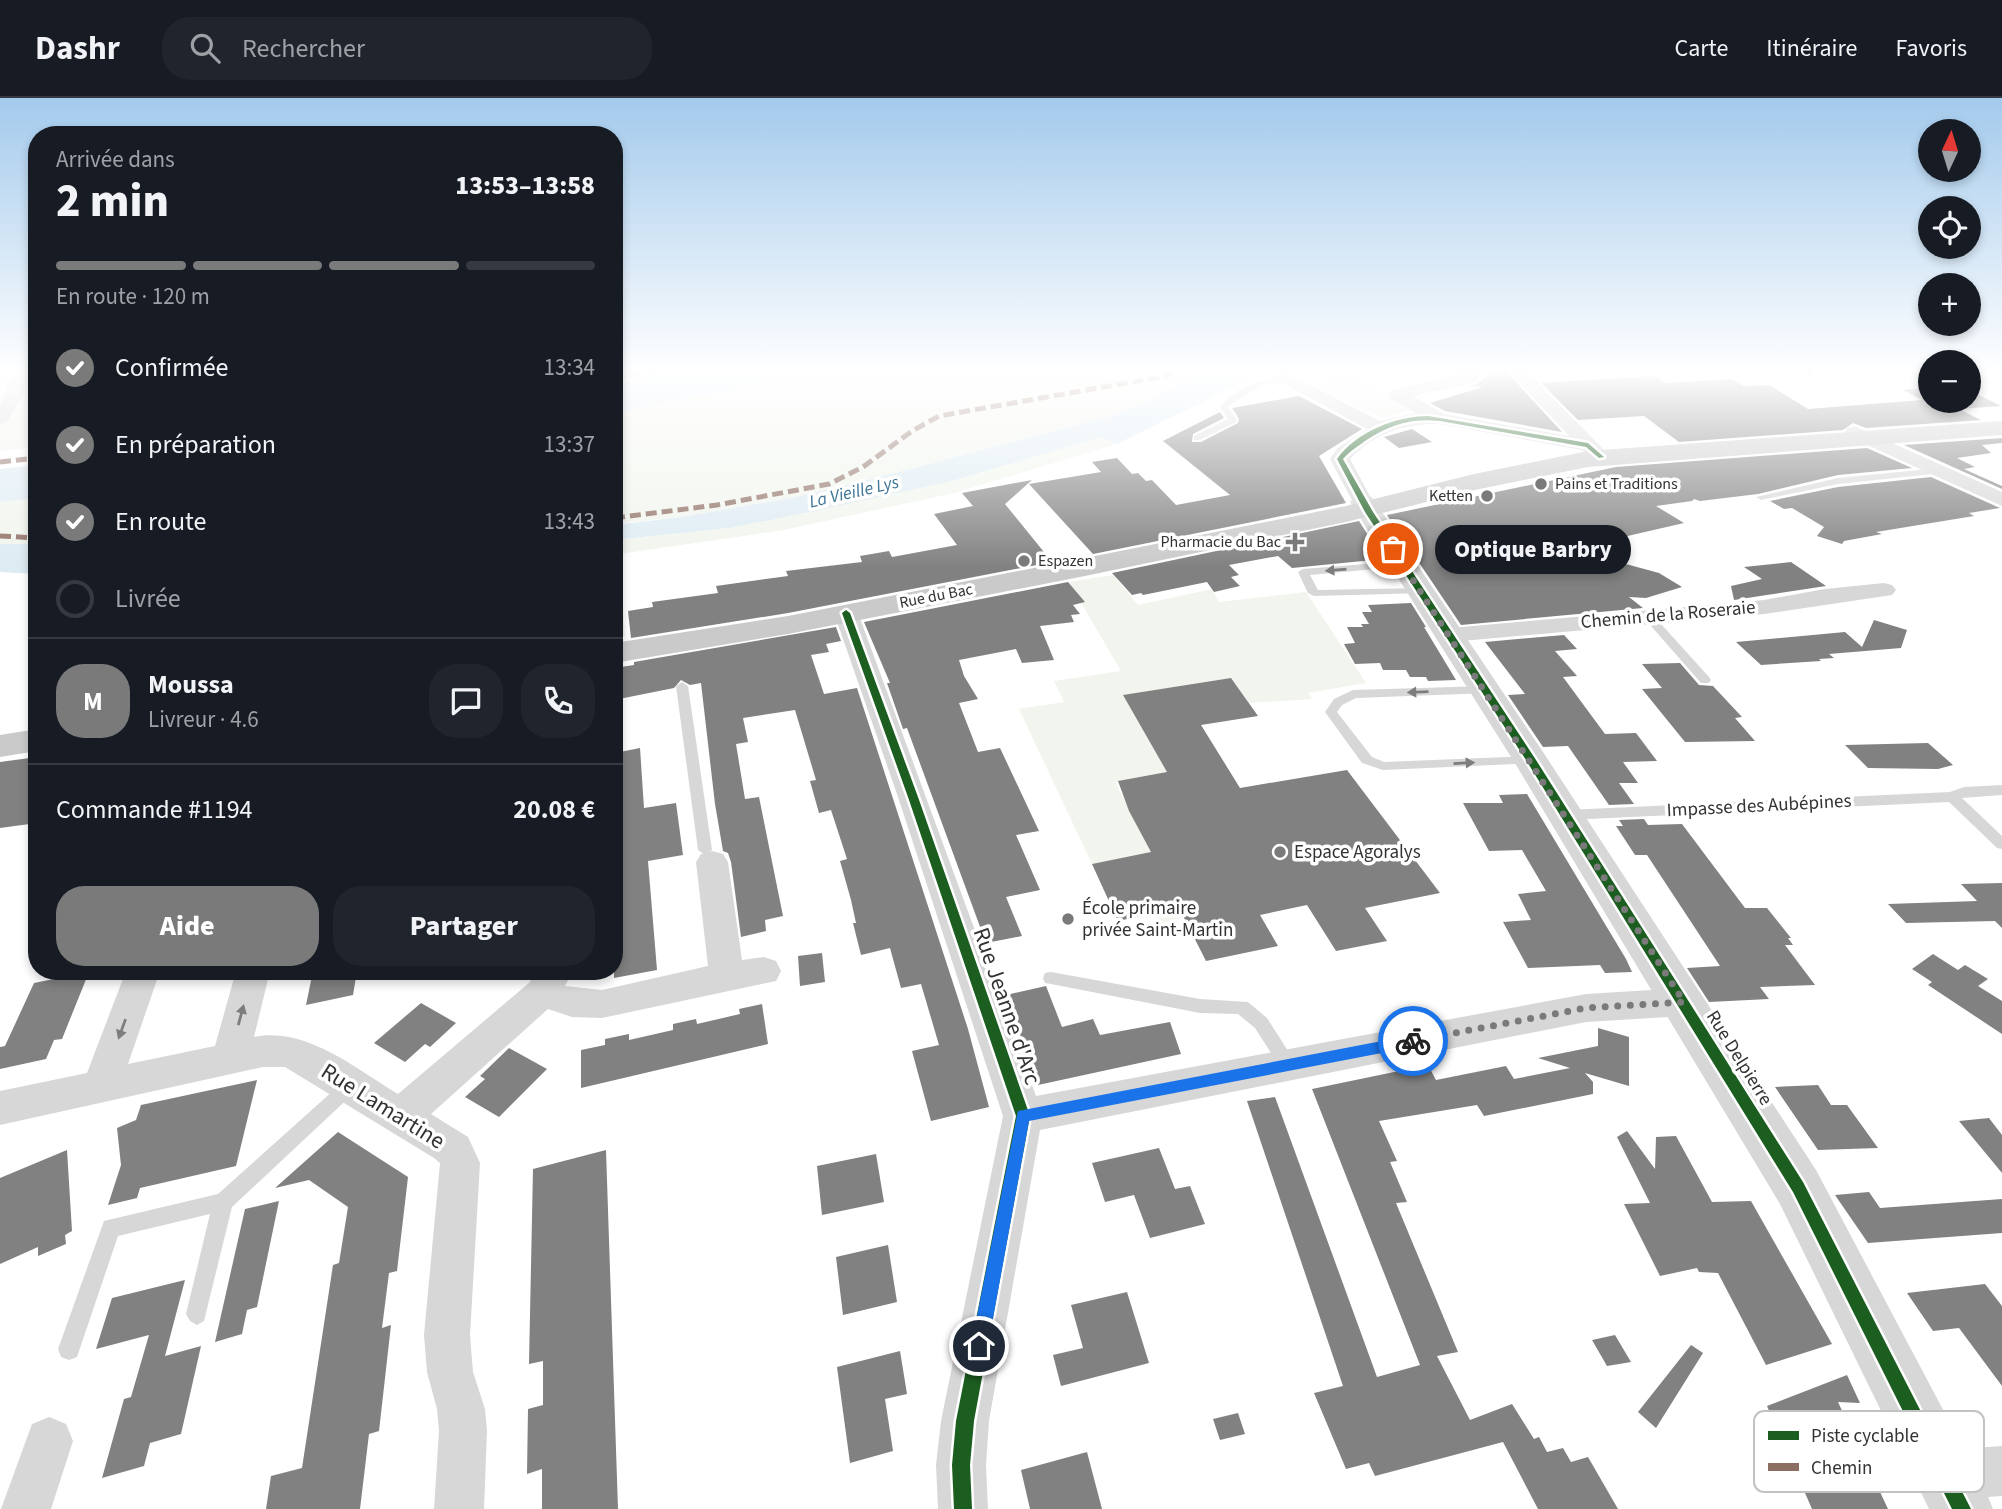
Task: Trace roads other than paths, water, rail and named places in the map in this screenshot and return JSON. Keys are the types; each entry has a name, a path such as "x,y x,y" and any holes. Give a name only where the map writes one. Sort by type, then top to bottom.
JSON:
{"main road":[{"name":"Rue du Bac","path":"623,653 677,650 846,613 1257,531 1474,482 1594,451 1831,436"},
{"path":"0,746 28,743"}],"street":[{"path":"1365,506 1340,459 1345,452 1369,436"},
{"path":"1521,436 1594,451"},
{"path":"1579,436 1594,451"},
{"path":"1864,436 2002,500"},
{"name":"Rue Delpierre","path":"1365,506 1566,815 1798,1187 1912,1411"},
{"name":"Chemin de la Roseraie","path":"1451,635 1764,607 1825,596 1884,590"},
{"name":"Rue Jeanne d'Arc","path":"846,613 1023,1116 964,1432 961,1465 963,1509"},
{"path":"708,856 727,976"},
{"path":"401,1116 549,982 572,1003 602,1004 727,976 764,971"},
{"path":"101,1086 140,980"},
{"path":"230,1058 251,980"},
{"path":"1023,1116 1586,1008 1684,1002"},
{"name":"Rue Lamartine","path":"0,1108 263,1051 285,1051 303,1056 454,1150 460,1163 447,1335 450,1372 461,1409 463,1431 459,1509"},
{"path":"26,1509 48,1441"},
{"path":"1984,1479 2002,1471"}],"lane":[{"path":"1197,438 1201,436"},
{"path":"1762,497 1838,481 1939,471"},
{"path":"1303,572 1413,578 1314,593 1303,572"},
{"path":"1648,617 1705,680"},
{"path":"682,686 708,856"},
{"path":"1486,690 1353,694 1338,702 1331,712 1367,760 1383,766 1531,760"},
{"name":"Impasse des Aubépines","path":"1566,815 1952,797 1964,792 2002,790"},
{"path":"1952,797 2002,844"},
{"path":"1051,978 1200,1006 1242,1007 1261,1023 1288,1065"},
{"path":"69,1349 111,1228 223,1202 351,1086"},
{"path":"197,1314 223,1202"}],"water":[{"name":"La Vieille Lys","path":"1035,436 1134,436 1117,444 1101,437 952,481 815,511 729,528 623,539 623,524 682,517 796,497"},
{"path":"28,466 28,499 0,502 0,469"},
{"path":"0,544 28,544 28,574 0,572"}],"place":[{"name":"Pains et Traditions","path":"1541,484"},
{"name":"Ketten","path":"1487,496"},
{"name":"Pharmacie du Bac","path":"1295,542"},
{"name":"Optique Barbry","path":"1393,549"},
{"name":"Espazen","path":"1024,561"},
{"name":"Espace Agoralys","path":"1280,852"},
{"name":"École primaire privée Saint-Martin","path":"1068,919"}]}
